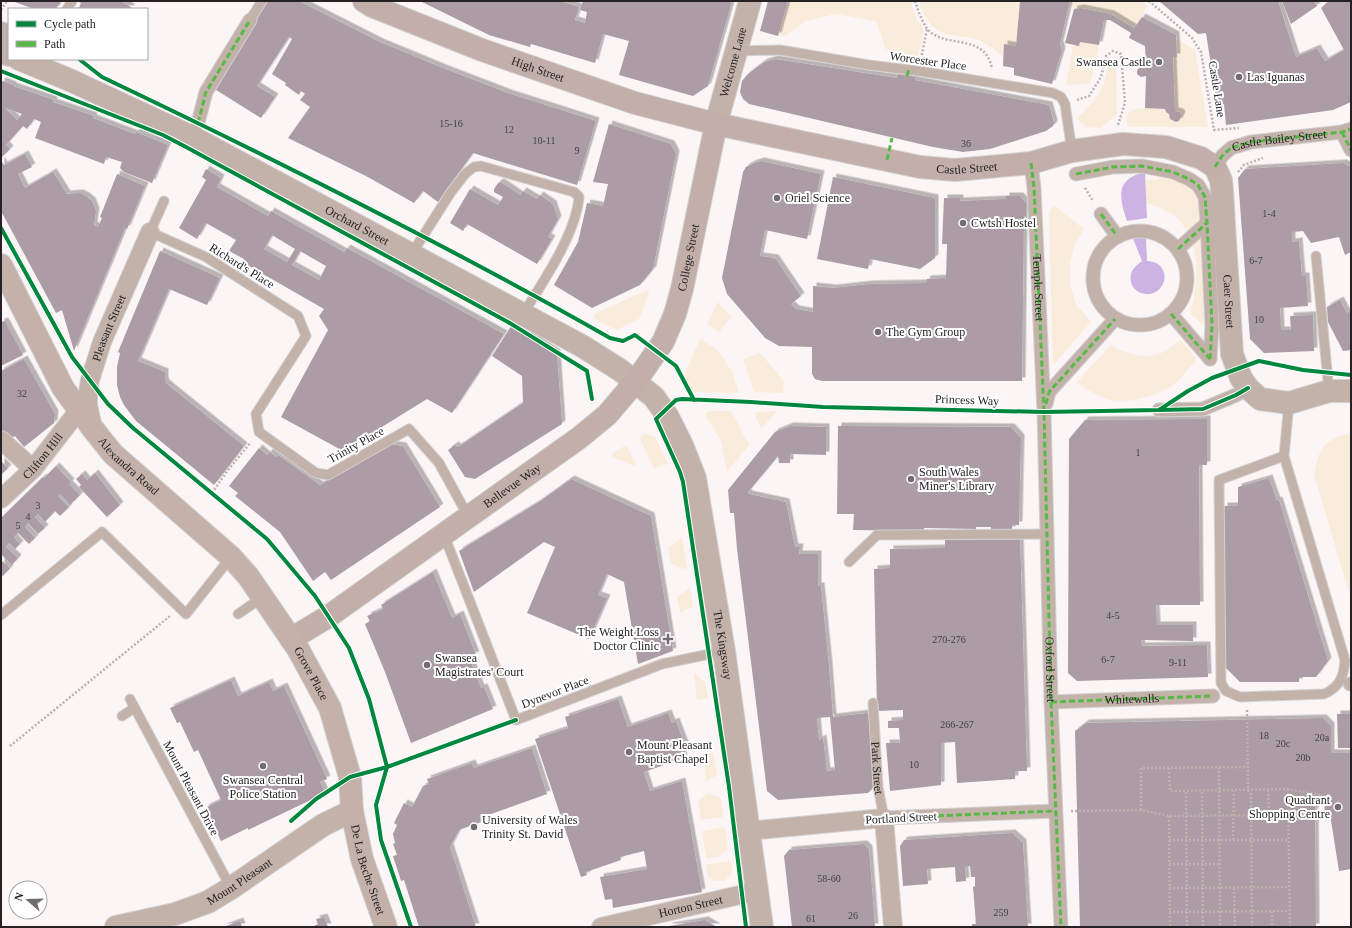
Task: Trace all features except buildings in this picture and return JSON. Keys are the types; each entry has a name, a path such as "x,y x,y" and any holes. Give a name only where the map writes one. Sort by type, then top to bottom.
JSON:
{"main road":[{"name":"High Street","path":"364,1 380,9 490,52 635,103 716,124"},
{"name":"Castle Street","path":"716,124 920,167 955,170 1031,163 1072,151 1123,144 1166,146 1202,158 1215,167"},
{"name":"College Street","path":"636,381 663,342 675,314 682,289 716,124"},
{"name":"Alexandra Road","path":"1,265 63,388 93,429 113,454 231,557 248,576 291,640"},
{"name":"Bellevue Way","path":"379,580 607,416 636,381"},
{"name":"Grove Place","path":"352,811 350,778 330,708 298,649 291,640 329,616 379,580"},
{"name":"De La Beche Street","path":"352,811 362,859 386,927"}],"street":[{"name":"Welcome Lane","path":"716,124 750,1"},
{"path":"198,123 206,92 250,20"},
{"name":"Orchard Street","path":"21,60 72,81 192,137 524,314 582,346 636,381"},
{"name":"Orchard Street","path":"49,60 72,81"},
{"path":"1347,130 1351,150"},
{"name":"Castle Bailey Street","path":"1215,167 1222,156 1232,148 1251,142 1347,130"},
{"name":"Temple Street","path":"1031,163 1034,188 1044,412"},
{"path":"1076,174 1113,167 1142,166 1173,172 1198,185 1205,197 1207,223 1212,324 1210,359 1171,314"},
{"name":"Caer Street","path":"1215,167 1221,180 1232,354 1240,378 1260,399 1289,403"},
{"path":"1101,214 1117,236"},
{"path":"1178,249 1207,223"},
{"path":"1143,230 1156,233 1168,239 1178,249 1185,262 1188,276 1186,290 1180,303 1171,314 1158,322 1143,326 1127,324 1115,319 1102,307 1094,292 1092,276 1096,260 1104,246 1117,236 1130,231 1143,230"},
{"name":"Pleasant Street","path":"93,429 88,405 90,380 102,342 150,232"},
{"path":"1044,412 1049,392 1115,319"},
{"name":"The Kingsway","path":"636,381 654,397 668,417 682,445 695,478 724,651 762,927"},
{"path":"1159,410 1203,409 1236,395 1248,388"},
{"path":"1289,403 1329,391 1351,391"},
{"name":"Clifton Hill","path":"1,499 33,469 79,410"},
{"name":"Oxford Street","path":"1044,412 1051,702 1061,927"},
{"path":"1,440 33,469"},
{"name":"Whitewalls","path":"1051,702 1213,696"},
{"name":"Mount Pleasant","path":"116,927 175,914 208,902 232,888 323,825 352,811"},
{"name":"Portland Street","path":"748,831 884,818 1055,811"},
{"name":"Park Street","path":"884,818 893,927"},
{"name":"Horton Street","path":"601,927 757,891"}],"lane":[{"path":"250,20 262,1"},
{"name":"Worcester Place","path":"736,51 780,50 869,65 919,71 1053,94 1061,97 1065,104"},
{"path":"1065,104 1072,151"},
{"path":"411,254 451,192 465,174 474,167 481,166 574,192 579,197 578,208 563,247 524,314"},
{"path":"150,232 164,201"},
{"name":"Richard's Place","path":"150,232 206,257 298,316 306,336 256,414 259,432"},
{"path":"1316,256 1329,391"},
{"path":"1284,456 1219,480 1221,683 1226,691 1240,697 1324,694 1333,690 1341,679 1344,671 1345,660 1284,456 1289,403"},
{"name":"Trinity Place","path":"259,432 316,473 328,475 409,429 439,463 468,516"},
{"path":"1,615 102,532 186,614 231,557"},
{"name":"Dynevor Place","path":"444,534 516,720 662,664 724,651"},
{"path":"849,562 877,535 1047,534"},
{"path":"238,614 263,597"},
{"name":"Mount Pleasant Drive","path":"130,699 232,888"},
{"name":"Park Street","path":"873,703 878,787 884,818"},
{"path":"122,716 134,708"}],"path":[{"path":"1,10 7,1"},
{"path":"915,1 918,13 928,31 940,38 976,46 987,53 991,62 993,74 992,83"},
{"path":"919,71 927,28"},
{"path":"1065,104 1089,96 1101,77 1106,56 1114,51 1121,54 1125,102 1117,130 1123,144"},
{"path":"1076,174 1101,214"},
{"path":"212,493 228,470 259,432"},
{"path":"206,488 218,498"},
{"path":"10,746 180,608"},
{"path":"1247,708 1248,790 1251,794 1252,927"},
{"path":"1219,767 1218,840 1220,927"},
{"path":"1141,810 1141,768 1248,767"},
{"path":"1169,768 1170,792 1288,789 1325,796"},
{"path":"1288,789 1290,927"},
{"path":"1268,790 1269,815"},
{"path":"1233,840 1234,791"},
{"path":"1186,792 1187,927"},
{"path":"1202,792 1203,927"},
{"path":"1055,811 1141,810 1169,816 1288,815"},
{"path":"1169,816 1170,927"},
{"path":"1169,840 1288,840"},
{"path":"1169,864 1219,864"},
{"path":"1169,888 1289,887"},
{"path":"1234,888 1234,927"},
{"path":"1272,911 1272,927"},
{"path":"1169,912 1290,911"}],"shaded area":[{"path":"786,1 911,1 919,23 924,30 918,57 886,49 876,21 835,14 806,21 786,35 778,36"},
{"path":"919,1 1020,1 1016,46 1005,44 1004,57 990,46 979,40 942,32 931,25 921,10"},
{"path":"1070,1 1141,1 1148,6 1134,28 1111,14 1094,10 1074,9 1070,4"},
{"path":"1177,39 1195,50 1208,127 1129,127 1126,120 1127,114 1131,111 1144,108 1165,109 1172,120 1176,122 1179,121 1182,115 1180,112 1175,111 1173,57 1177,56"},
{"path":"1080,42 1099,45 1090,84 1066,85 1073,45 1079,46"},
{"path":"1107,60 1116,60 1117,114 1101,128 1086,127 1076,118 1086,110 1099,94 1106,76"},
{"path":"1145,172 1147,218 1127,221 1121,197 1124,184 1128,179 1135,175"},
{"path":"1158,177 1184,184 1190,188 1199,200 1204,219 1189,233 1177,217 1159,207 1146,203 1146,180 1157,180"},
{"path":"1053,205 1084,229 1074,246 1070,265 1070,284 1076,304 1091,322 1053,365 1049,220 1050,211"},
{"path":"1205,230 1209,329 1190,314 1196,278 1196,259 1192,241"},
{"path":"1132,236 1146,238 1147,261 1156,263 1161,267 1164,273 1163,284 1154,293 1141,293 1134,289 1132,284 1131,273 1142,261"},
{"path":"647,290 649,294 639,319 617,330 593,318 596,313"},
{"path":"718,302 731,317 719,332 707,324"},
{"path":"700,339 718,350 732,372 739,393 693,392 684,375"},
{"path":"1180,340 1197,359 1179,380 1165,390 1156,394 1137,400 1110,400 1076,383 1111,345 1123,351 1137,355 1152,356 1165,351"},
{"path":"760,353 784,381 783,393 754,392 743,359"},
{"path":"709,411 731,411 749,445 727,472 721,441 705,414"},
{"path":"777,411 762,428 757,421 755,412"},
{"path":"1351,433 1351,599 1314,475 1318,458 1324,446 1335,439"},
{"path":"645,434 655,437 668,464 654,468 639,437"},
{"path":"626,445 637,467 612,457 613,453"},
{"path":"682,537 687,570 671,564 668,548"},
{"path":"690,588 693,606 680,613 677,597"},
{"path":"694,673 705,682 708,698 697,700"},
{"path":"713,753 717,775 706,781 703,754"},
{"path":"708,793 721,798 723,817 701,820 698,801"},
{"path":"725,827 728,849 718,857 706,858 702,831"},
{"path":"731,861 732,872 725,881 715,881 708,877 706,865"}],"marked path":[{"path":"198,123 206,92 250,20"},
{"path":"907,76 909,69"},
{"path":"1215,167 1222,156 1231,148 1251,142 1342,132 1351,129"},
{"path":"1342,132 1351,150"},
{"path":"887,160 892,138"},
{"path":"1031,163 1034,188 1044,412 1051,702 1061,927"},
{"path":"1076,174 1113,167 1142,166 1173,172 1198,185 1205,197 1207,223 1212,325 1210,359"},
{"path":"1101,214 1117,236"},
{"path":"1178,249 1207,223"},
{"path":"1171,314 1210,359"},
{"path":"1046,404 1049,392 1115,319"},
{"path":"1051,702 1213,696"},
{"path":"884,818 1055,811"}],"cycle path":[{"path":"80,60 102,77 359,203 485,269 610,338 623,341 635,335 676,366 694,400"},
{"path":"1,71 163,135 508,322 587,371 592,399"},
{"path":"1,228 72,357 108,404 133,428 267,539 315,596 349,648 369,699 387,767 376,805 381,840 411,927"},
{"path":"1159,410 1188,391 1212,378 1259,361 1303,370 1351,375"},
{"name":"Princess Way","path":"746,927 729,787 683,482 656,419 676,400 682,399 823,407 1044,412 1203,409 1236,395 1248,388"},
{"path":"291,821 316,799 350,777 387,767 516,720"}],"place":[{"name":"Swansea Castle","path":"1159,62"},
{"name":"Las Iguanas","path":"1239,77"},
{"name":"Oriel Science","path":"777,198"},
{"name":"Cwtsh Hostel","path":"963,223"},
{"name":"The Gym Group","path":"878,332"},
{"name":"South Wales Miner's Library","path":"911,479"},
{"name":"The Weight Loss Doctor Clinic","path":"668,639"},
{"name":"Swansea Magistrates' Court","path":"427,665"},
{"name":"Mount Pleasant Baptist Chapel","path":"629,752"},
{"name":"Swansea Central Police Station","path":"263,766"},
{"name":"Quadrant Shopping Centre","path":"1338,807"},
{"name":"University of Wales Trinity St. David","path":"474,827"}]}
